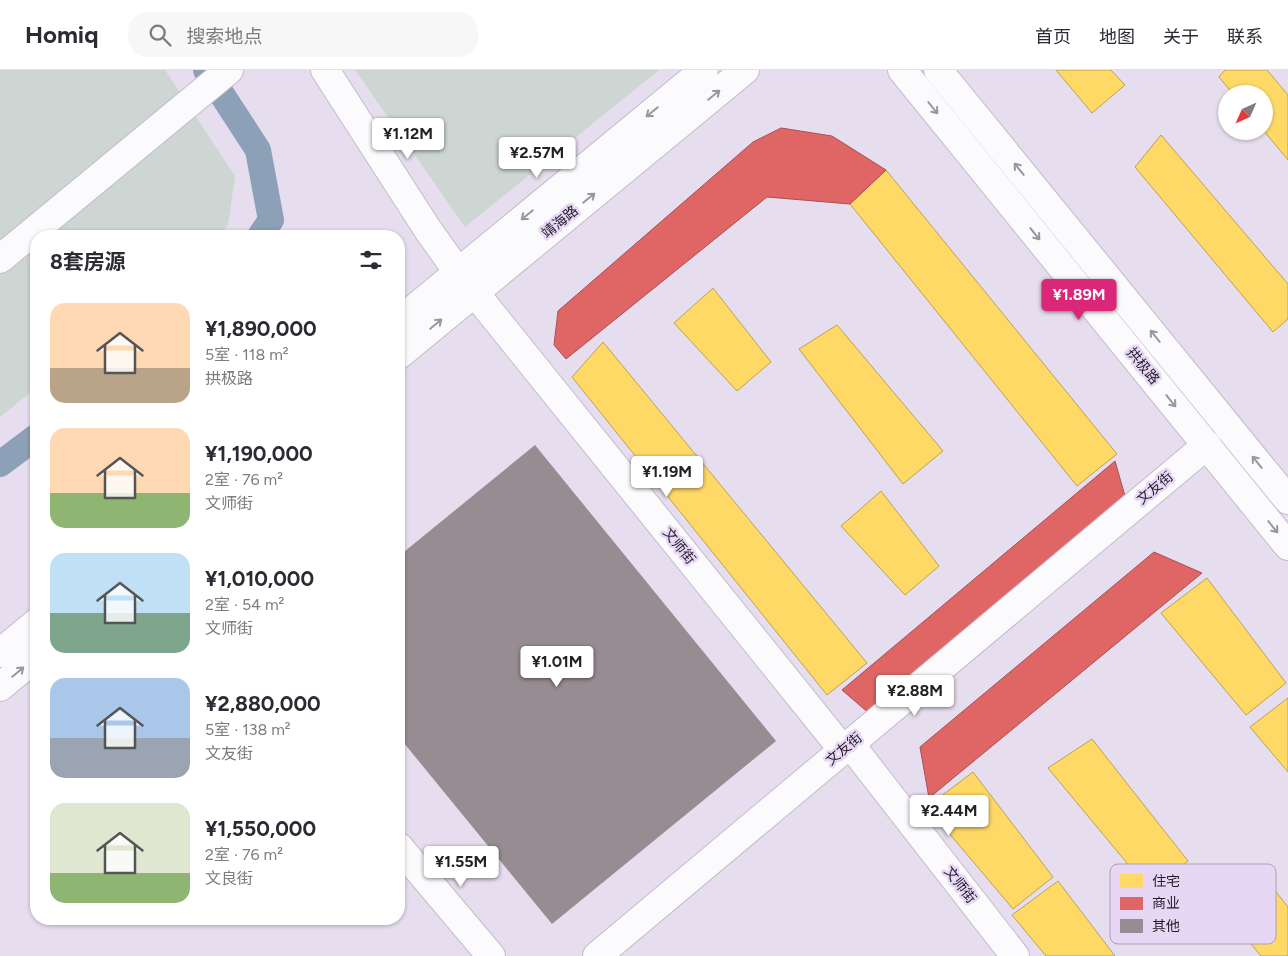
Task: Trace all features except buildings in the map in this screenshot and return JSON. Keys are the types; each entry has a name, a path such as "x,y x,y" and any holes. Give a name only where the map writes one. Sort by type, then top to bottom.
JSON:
{"street":[{"path":"35,230 229,70"},
{"name":"文师街","path":"325,70 428,230 466,282 1015,956"},
{"name":"靖海路","path":"405,348 466,282 704,70"},
{"name":"靖海路","path":"405,318 466,282 745,70"},
{"name":"拱极路","path":"902,70 1288,546"},
{"name":"拱极路","path":"938,70 1288,500"},
{"path":"0,259 30,234"},
{"name":"文友街","path":"597,956 1207,445"},
{"path":"0,653 30,628"},
{"path":"0,687 30,662"},
{"path":"405,853 491,956"}],"shaded area":[{"path":"0,70 165,70 235,176 228,225 224,230 30,230 30,393 0,417"},
{"path":"355,70 659,70 465,227"}],"waterway":[{"path":"206,70 258,150 271,220 264,230"},
{"path":"0,464 30,442"}]}
